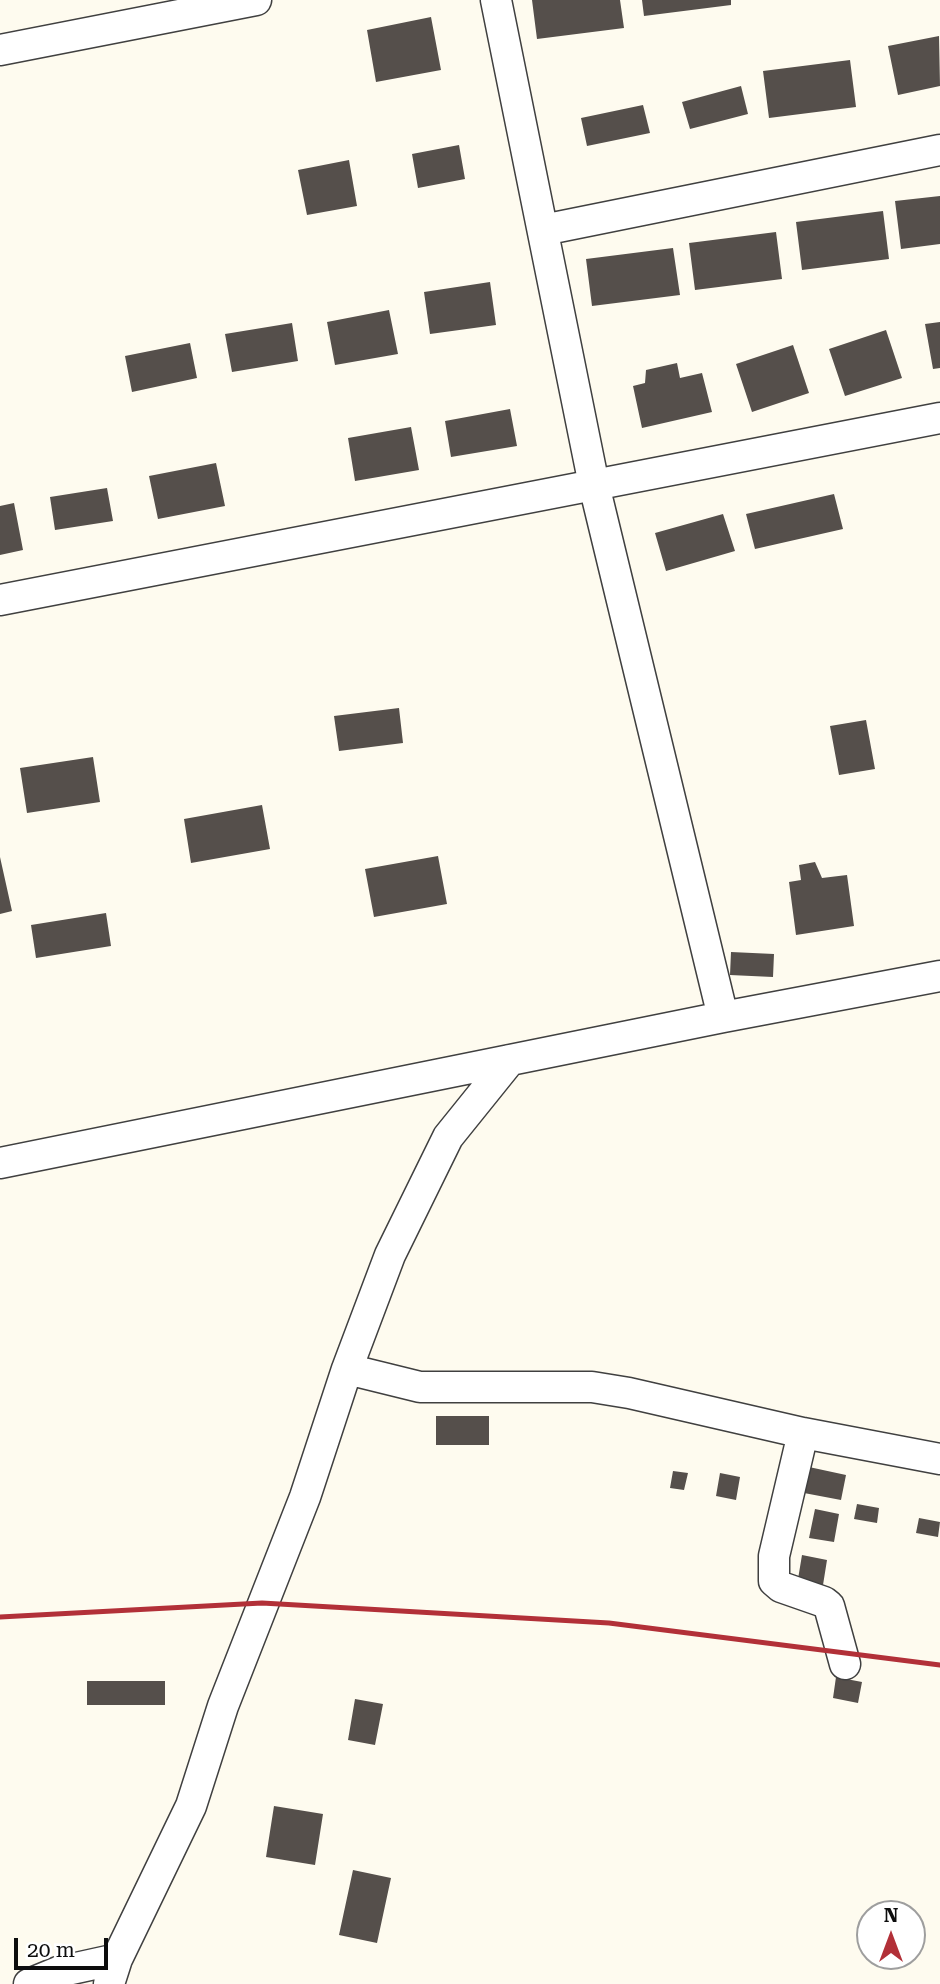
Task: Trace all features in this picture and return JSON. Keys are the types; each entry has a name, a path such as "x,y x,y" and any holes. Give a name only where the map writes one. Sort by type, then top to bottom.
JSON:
{"street":[{"path":"0,50 256,0"},
{"path":"496,0 594,485 723,1017"},
{"path":"543,230 940,150"},
{"path":"0,600 940,418"},
{"path":"0,1163 723,1017 940,976"},
{"path":"29,1984 58,1972 113,1971 191,1806 223,1706 305,1497 347,1368 390,1255 448,1137 510,1060"},
{"path":"347,1368 420,1387 592,1387 803,1433 940,1459"},
{"path":"803,1433 774,1556 774,1581 781,1587 829,1606 845,1664"}],"building":[{"path":"532,0 620,0 624,28 537,39"},
{"path":"642,0 731,0 731,5 644,16"},
{"path":"431,17 441,70 376,82 367,30"},
{"path":"939,36 940,86 898,95 888,46"},
{"path":"850,60 856,107 769,118 763,71"},
{"path":"741,86 748,114 690,129 682,102"},
{"path":"643,105 650,133 587,146 581,118"},
{"path":"459,145 465,179 418,188 412,154"},
{"path":"349,160 357,206 307,215 298,170"},
{"path":"940,196 940,244 901,249 895,201"},
{"path":"883,211 889,259 802,270 796,222"},
{"path":"776,232 782,279 695,290 689,243"},
{"path":"673,248 680,295 592,306 586,259"},
{"path":"490,282 496,325 430,334 424,292"},
{"path":"389,310 398,354 335,365 327,322"},
{"path":"940,322 940,368 933,369 925,324"},
{"path":"292,323 298,361 232,372 225,334"},
{"path":"886,330 902,378 845,396 829,349"},
{"path":"190,343 197,378 132,392 125,356"},
{"path":"793,345 809,393 752,412 736,364"},
{"path":"677,363 680,378 702,373 712,412 642,428 633,386 645,383 646,370"},
{"path":"510,409 517,446 451,457 445,421"},
{"path":"411,427 419,470 355,481 348,438"},
{"path":"216,463 225,506 158,519 149,476"},
{"path":"107,488 113,521 55,530 50,497"},
{"path":"834,494 843,529 755,549 746,514"},
{"path":"14,503 23,550 0,555 0,506"},
{"path":"723,514 735,551 666,571 655,533"},
{"path":"399,708 403,743 339,751 334,716"},
{"path":"866,720 875,769 839,775 830,726"},
{"path":"93,757 100,802 27,813 20,768"},
{"path":"262,805 270,849 191,863 184,819"},
{"path":"438,856 447,904 374,917 365,869"},
{"path":"0,857 12,911 0,914"},
{"path":"815,862 822,878 847,875 854,926 796,935 789,882 801,880 799,865"},
{"path":"106,913 111,946 36,958 31,925"},
{"path":"731,952 774,954 773,977 730,975"},
{"path":"436,1416 489,1416 489,1445 436,1445"},
{"path":"809,1467 846,1475 841,1500 804,1493"},
{"path":"673,1471 688,1473 684,1490 670,1488"},
{"path":"720,1473 740,1477 736,1500 716,1496"},
{"path":"857,1504 879,1508 877,1523 854,1519"},
{"path":"815,1509 839,1514 834,1542 809,1538"},
{"path":"919,1518 940,1522 938,1537 916,1533"},
{"path":"802,1555 827,1560 823,1585 798,1579"},
{"path":"836,1677 862,1682 858,1703 833,1698"},
{"path":"87,1681 165,1681 165,1705 87,1705"},
{"path":"355,1699 383,1704 375,1745 348,1740"},
{"path":"274,1806 323,1814 315,1865 266,1857"},
{"path":"353,1870 391,1878 377,1943 339,1935"}],"railway":[{"path":"0,1617 262,1603 609,1623 940,1665"}]}
